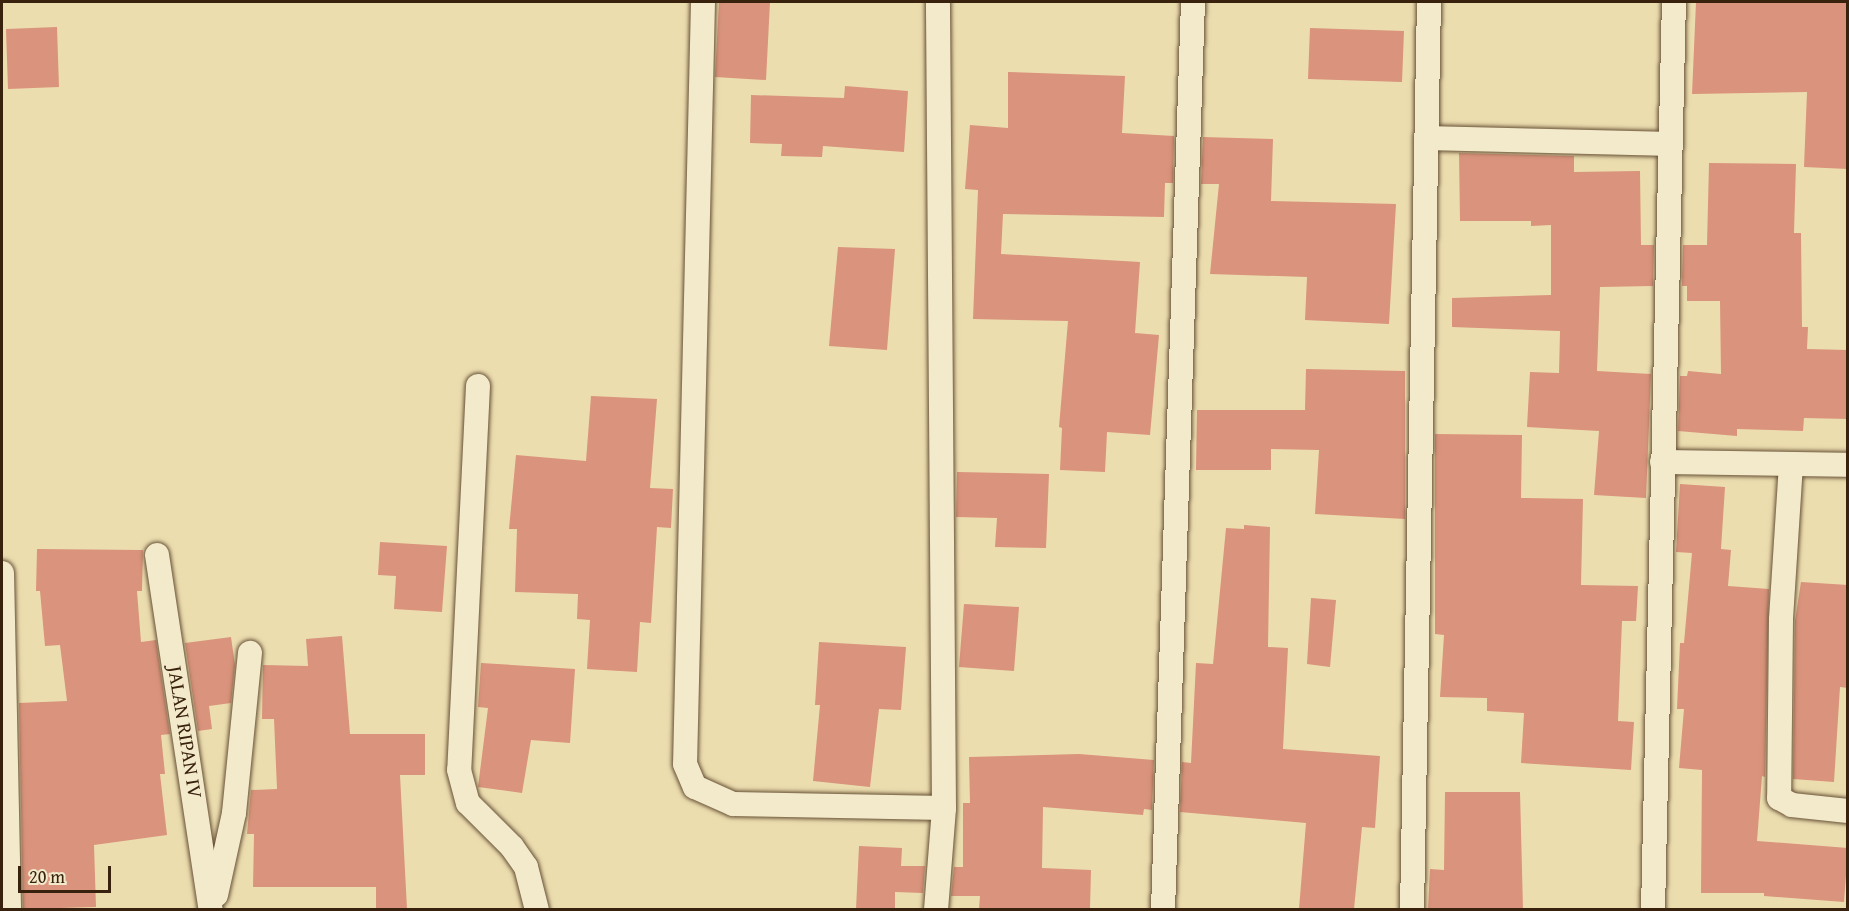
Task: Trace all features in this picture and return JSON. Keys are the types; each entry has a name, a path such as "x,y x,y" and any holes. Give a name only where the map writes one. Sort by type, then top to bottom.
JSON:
{"street":[{"path":"703,2 685,764 695,787 734,804 944,808"},
{"path":"936,909 944,808 938,2"},
{"path":"1163,909 1193,2"},
{"path":"1412,909 1429,2"},
{"path":"1653,909 1674,2"},
{"path":"1426,138 1671,144"},
{"path":"478,386 459,770 468,803 512,847 526,867 537,909"},
{"path":"1662,462 1848,465"},
{"path":"1791,464 1781,620 1779,798 1792,805 1848,811"},
{"name":"JALAN RIPAN IV","path":"157,555 212,909"},
{"path":"2,573 9,909"},
{"name":"JALAN RIPAN IV","path":"212,909 234,813 250,653"}],"building":[{"path":"719,2 770,2 766,80 715,77"},
{"path":"1696,2 1848,2 1848,169 1804,167 1807,92 1692,94"},
{"path":"57,27 59,87 8,89 6,29"},
{"path":"1310,28 1404,31 1402,82 1308,79"},
{"path":"1008,72 1125,76 1122,133 1174,136 1173,183 1165,183 1164,217 1003,214 1001,254 1140,262 1135,333 1159,335 1150,435 1107,432 1105,472 1060,470 1062,428 1059,427 1068,321 973,319 978,190 965,189 970,125 1008,128"},
{"path":"845,86 908,91 904,152 823,146 822,157 781,156 782,144 750,143 751,95 844,98"},
{"path":"1203,137 1273,139 1271,201 1396,204 1389,324 1305,320 1307,277 1210,274 1219,184 1201,184"},
{"path":"1459,153 1574,156 1574,172 1640,171 1641,245 1654,245 1653,286 1600,287 1597,371 1651,374 1646,498 1594,495 1599,431 1527,427 1530,372 1559,373 1560,331 1452,327 1452,298 1551,295 1551,225 1531,226 1531,221 1460,221"},
{"path":"1709,163 1796,164 1794,233 1801,233 1802,327 1808,327 1807,349 1848,350 1848,419 1804,418 1803,431 1737,429 1737,436 1678,431 1680,376 1687,376 1688,371 1721,374 1720,301 1687,301 1687,286 1682,286 1683,245 1707,245"},
{"path":"838,247 895,249 887,350 829,346"},
{"path":"1306,369 1405,371 1405,519 1315,514 1319,450 1271,449 1271,470 1196,470 1197,410 1305,410"},
{"path":"591,396 657,399 650,488 673,489 671,528 657,527 651,623 640,622 637,672 587,669 590,620 577,619 578,594 515,592 517,529 509,529 516,455 586,461"},
{"path":"1435,434 1522,435 1521,498 1583,499 1581,585 1638,586 1636,621 1622,621 1618,721 1634,722 1631,770 1521,763 1524,713 1487,711 1487,698 1440,697 1444,635 1435,634"},
{"path":"957,472 1049,474 1046,548 995,547 997,518 956,517"},
{"path":"1680,484 1725,487 1721,549 1731,550 1728,586 1769,589 1765,777 1762,776 1757,841 1848,848 1844,902 1764,896 1764,893 1701,893 1702,770 1679,768 1684,709 1677,709 1680,643 1684,643 1692,553 1676,552"},
{"path":"1244,525 1270,527 1268,647 1288,648 1283,749 1380,756 1375,828 1362,827 1354,909 1299,909 1306,823 1180,812 1182,762 1191,763 1196,663 1213,664 1226,528 1244,529"},
{"path":"380,542 447,546 442,612 394,609 396,576 378,575"},
{"path":"37,549 143,550 142,591 137,591 141,642 156,640 170,734 161,735 165,774 160,774 167,835 94,845 96,907 23,909 19,703 67,701 60,645 45,646 40,591 36,591"},
{"path":"1801,582 1848,585 1848,688 1840,687 1834,782 1793,779 1795,621"},
{"path":"1311,598 1336,600 1330,667 1307,664"},
{"path":"964,604 1019,607 1014,671 959,667"},
{"path":"342,636 350,734 425,734 425,775 400,775 407,909 376,909 376,887 253,887 254,834 247,834 251,790 277,789 274,719 262,719 263,665 308,666 306,639"},
{"path":"231,637 235,665 231,703 209,706 212,729 198,731 185,643"},
{"path":"819,642 906,647 901,710 879,709 870,787 813,781 820,705 815,705"},
{"path":"481,663 575,669 570,743 531,740 522,793 478,787 488,708 478,707"},
{"path":"1079,754 1154,760 1152,810 1144,809 1143,815 1043,807 1042,868 1091,870 1090,909 979,909 980,896 951,896 954,867 963,867 963,803 970,803 969,757"},
{"path":"1445,792 1520,792 1523,909 1428,909 1430,869 1444,870"},
{"path":"859,846 902,848 901,866 925,866 923,893 895,892 895,909 856,909"}]}
